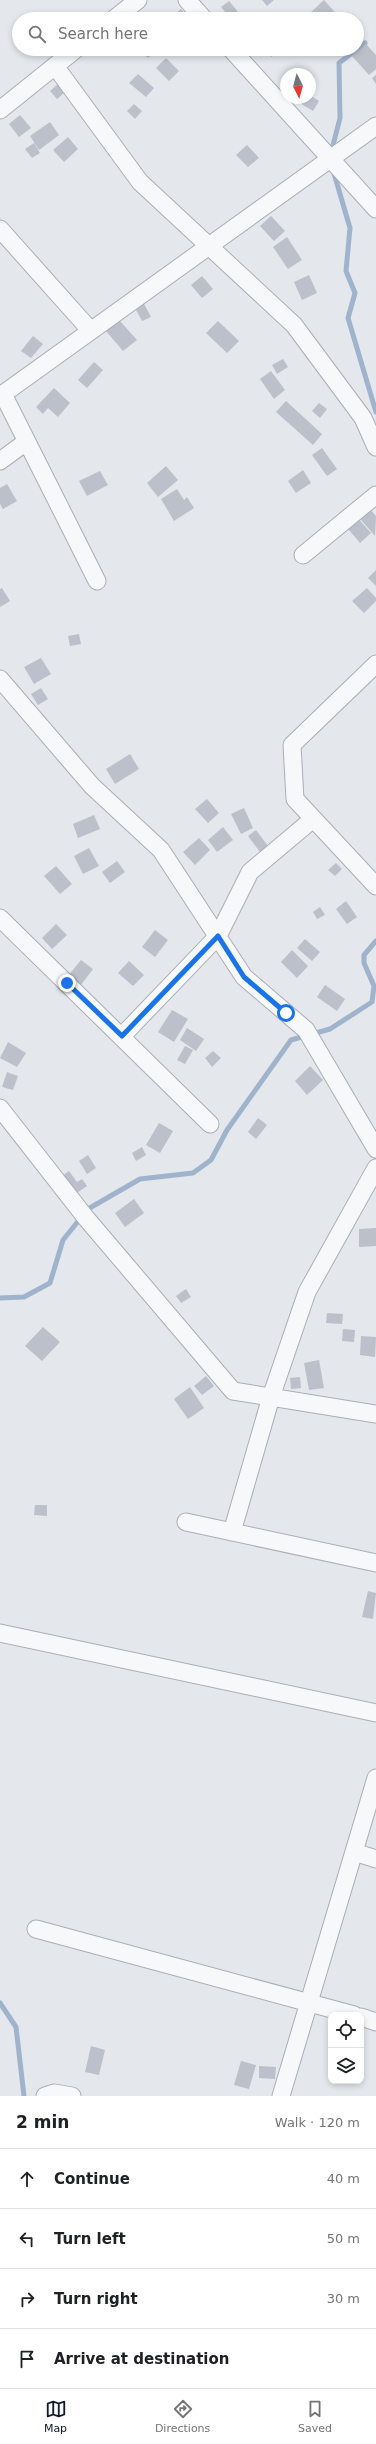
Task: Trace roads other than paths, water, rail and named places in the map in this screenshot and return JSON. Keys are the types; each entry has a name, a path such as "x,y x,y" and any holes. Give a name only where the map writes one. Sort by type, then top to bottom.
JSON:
{"street":[{"path":"123,12 138,0"},
{"path":"187,0 198,12"},
{"path":"0,110 67,56"},
{"path":"237,56 376,209"},
{"path":"55,66 140,182 294,325 363,418 376,446"},
{"path":"97,581 2,394 209,247 329,158 376,126"},
{"path":"0,229 91,331"},
{"path":"0,460 26,442"},
{"path":"304,555 376,495"},
{"path":"376,664 292,745 295,799 376,886"},
{"path":"0,679 92,786 161,850 244,977 310,1035 376,1149"},
{"path":"122,1036 218,936 250,872 313,819"},
{"path":"0,918 210,1124"},
{"path":"0,1108 83,1214 233,1391 376,1414"},
{"path":"232,1532 272,1397 307,1292 376,1168"},
{"path":"186,1522 376,1562"},
{"path":"0,1633 376,1713"},
{"path":"281,2096 376,1778"},
{"path":"354,1852 376,1859"},
{"path":"36,1929 309,2001 344,2012"},
{"path":"364,2018 376,2022"},
{"path":"45,2096 54,2093 72,2096"}],"waterway":[{"path":"331,153 340,118 339,63 348,56"},
{"path":"333,170 350,228 346,271 355,293 348,318 376,412"},
{"path":"0,1298 24,1297 50,1283 63,1240 88,1209 140,1179 193,1173 211,1160 227,1130 291,1040 330,1029 372,1002 374,986 364,963 364,955 376,941"},
{"path":"0,2003 16,2027 24,2096"}]}
